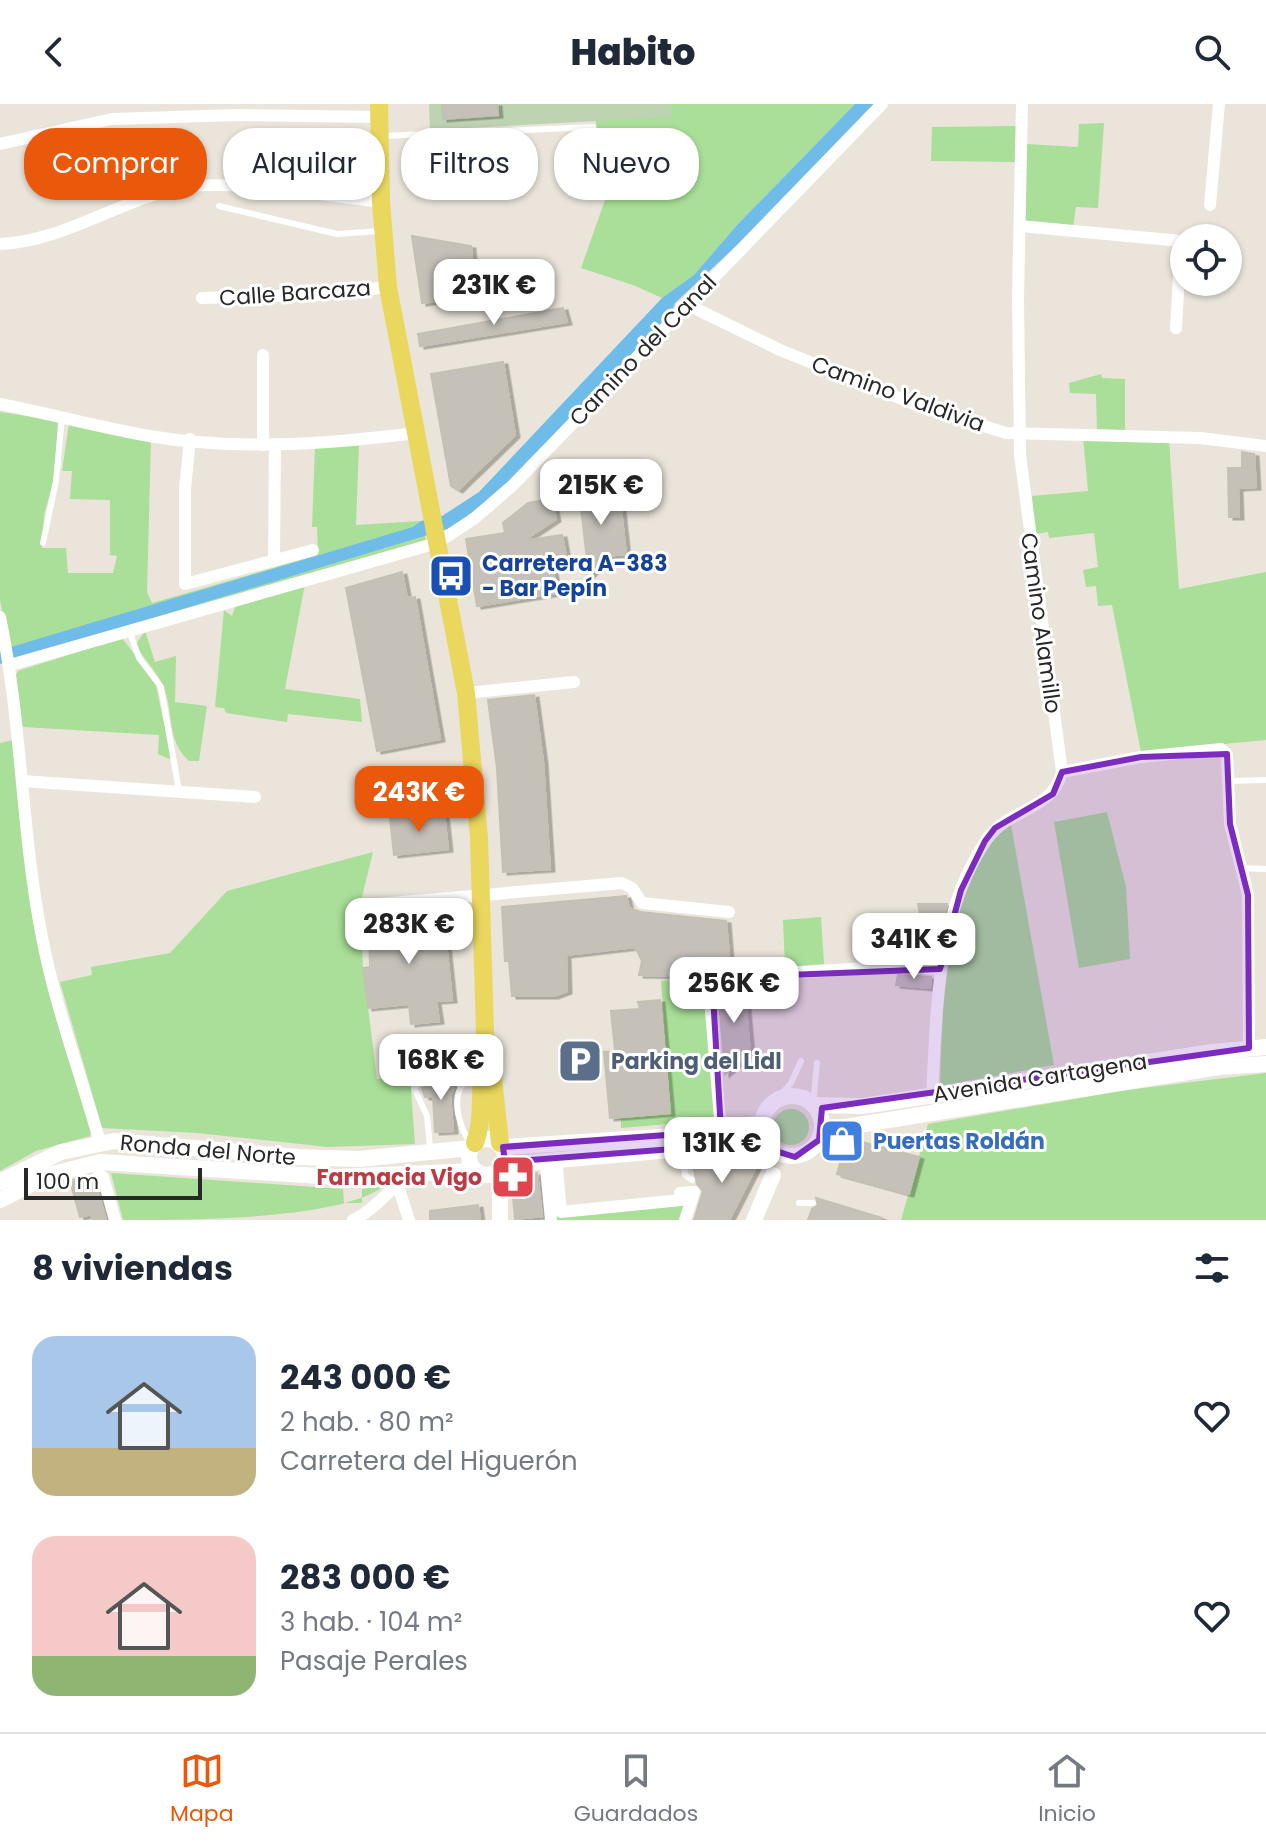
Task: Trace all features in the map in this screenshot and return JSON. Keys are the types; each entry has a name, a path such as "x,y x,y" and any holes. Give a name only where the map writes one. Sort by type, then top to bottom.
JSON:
{"main road":[{"path":"381,202 388,287 466,693 481,895 477,1075 482,1118 469,1160 500,1220"},
{"name":"Avenida Cartagena","path":"813,1105 863,1106 1258,1048"},
{"name":"Avenida Cartagena","path":"819,1140 839,1128 1219,1067 1266,1064"},
{"path":"477,1075 493,1078 501,1145 500,1220"},
{"path":"478,1173 750,1143 777,1152 806,1153 819,1140 822,1121 813,1105 796,1096 777,1099 764,1113 761,1123 777,1152 773,1175 754,1220"},
{"path":"473,1146 490,1139 501,1145 721,1131 761,1123"},
{"name":"Ronda del Norte","path":"0,1182 61,1152 100,1143 159,1143 298,1157 359,1159 430,1154 473,1146"},
{"name":"Ronda del Norte","path":"0,1200 49,1175 101,1171 336,1177 478,1173"}],"street":[{"name":"Camino del Canal","path":"10,665 437,543 475,518 513,485 882,104"},
{"name":"Camino Alamillo","path":"1022,104 1023,427 1020,434 1032,559 1062,772"},
{"path":"1210,205 1219,104"},
{"path":"0,144 112,119 379,110"},
{"path":"0,244 29,243 104,212 175,188 211,185 381,202"},
{"path":"1020,226 1181,241 1176,328"},
{"name":"Calle Barcaza","path":"202,298 316,295 388,287"},
{"name":"Camino Valdivia","path":"686,304 780,350 914,404 1020,434 1184,438 1266,446"},
{"path":"263,355 274,561"},
{"path":"0,404 151,436 190,439 269,444 341,443 416,433"},
{"path":"190,439 183,580 188,585 313,550"},
{"path":"0,617 10,665 42,939 100,1143"},
{"path":"466,693 574,682"},
{"path":"932,1095 940,969 961,890 985,841 995,828 1053,794 1062,772 1141,757 1221,749 1227,754 1230,824 1248,895 1258,1048"},
{"path":"22,781 255,797"},
{"path":"367,905 622,883 632,888 642,903 729,912"},
{"path":"721,1131 709,987 712,978 896,966 940,969"},
{"path":"551,1220 546,1168 557,1167 561,1212 681,1200 680,1193 694,1192 685,1220"},
{"path":"101,1171 115,1220"},
{"path":"353,1220 372,1210 404,1178 417,1173"},
{"path":"398,1186 409,1220"}],"lane":[{"path":"385,136 593,127"},
{"path":"219,206 337,234 382,231"},
{"path":"43,543 56,481 62,416"},
{"path":"129,630 139,658 161,687 179,792"},
{"path":"1229,781 1266,780"},
{"path":"1239,868 1266,869"},
{"path":"777,1099 791,1083 801,1061"},
{"path":"813,1105 817,1063"},
{"path":"453,1077 477,1075"},
{"path":"473,1146 462,1133 455,1107 458,1094 477,1075"},
{"path":"430,1079 420,1081 414,1088 425,1110 430,1154"},
{"path":"425,1110 434,1108"},
{"path":"682,1149 685,1175 692,1180"},
{"path":"799,1203 813,1203"}],"highlighted area":[{"path":"1227,754 1230,824 1248,895 1249,1048 822,1108 819,1140 795,1157 750,1143 505,1162 503,1147 721,1131 712,978 940,969 961,890 985,841 995,828 1053,794 1062,772 1141,757"}],"green space":[{"path":"429,104 671,104 672,117 467,128 430,128"},
{"path":"594,104 855,104 738,224 694,275 662,298 581,268 605,200 699,200 699,128 597,128"},
{"path":"1104,123 1098,208 1076,207 1073,227 1025,222 1026,144 1078,147 1079,124"},
{"path":"1016,126 1016,162 931,161 932,127"},
{"path":"1101,374 1102,378 1125,379 1125,430 1097,429 1096,394 1070,393 1069,383"},
{"path":"0,412 58,421 54,479 44,515 42,548 66,548 68,573 113,573 117,556 110,555 110,500 70,499 72,471 62,471 69,423 151,439 147,592 152,603 318,555 317,527 312,527 315,447 359,444 356,525 421,521 426,540 12,661 0,600"},
{"path":"1083,437 1169,440 1179,589 1266,572 1266,740 1141,752 1112,605 1098,606 1096,586 1086,587 1083,570 1098,567 1094,533 1049,538 1048,532 1035,534 1032,496 1088,491"},
{"path":"305,584 285,689 360,699 362,722 288,714 287,722 226,713 224,708 215,707 224,610 232,616 236,605"},
{"path":"145,631 155,662 176,656 175,702 207,706 199,761 189,761 176,744 163,686 136,644"},
{"path":"122,638 155,681 171,756 169,759 158,754 159,735 23,727 14,679 18,671"},
{"path":"14,740 28,880 91,1132 90,1136 36,1151 0,1171 0,743"},
{"path":"1107,812 1126,887 1130,959 1079,968 1054,822"},
{"path":"1011,825 1054,1065 940,1086 946,984 960,908 972,875 989,846"},
{"path":"373,852 360,905 363,968 377,1079 410,1076 415,1144 328,1147 197,1133 102,1128 60,982 92,975 91,967 170,953 227,891"},
{"path":"821,917 824,964 785,967 783,920"},
{"path":"704,978 715,1120 621,1128 621,1120 614,1119 671,1114 661,981"},
{"path":"1266,1073 1266,1220 901,1220 928,1124 1127,1090"},
{"path":"791,1109 803,1115 809,1127 803,1139 791,1145 779,1139 773,1127 779,1115"},
{"path":"111,1173 343,1189 344,1203 261,1216 123,1220"},
{"path":"384,1186 363,1197 362,1189"},
{"path":"694,1192 685,1220 551,1220 561,1211"},
{"path":"362,1198 362,1203 344,1203"}],"water":[{"path":"855,104 875,104 748,235 675,303 672,312 502,490 451,528 0,664 0,651 11,647 413,527 421,521 442,516 479,492 662,298 694,275 738,224"}],"building":[{"path":"442,104 497,104 498,115 443,119"},
{"path":"412,236 471,246 475,295 422,303"},
{"path":"563,308 567,322 420,346 418,334"},
{"path":"503,362 515,435 458,490 451,486 431,374"},
{"path":"1242,452 1254,454 1256,487 1238,488 1239,517 1229,517 1228,468 1242,468"},
{"path":"598,485 600,502 620,500 626,554 606,556 589,576 579,491"},
{"path":"552,499 556,519 523,541 562,535 566,557 551,560 557,593 477,606 466,539 505,533 503,523 528,503"},
{"path":"402,572 407,598 415,597 440,739 377,751 346,588"},
{"path":"534,695 543,761 550,869 503,872 497,768 488,700"},
{"path":"444,813 448,849 394,855 390,818"},
{"path":"626,896 629,908 640,912 726,921 730,968 690,976 639,975 642,961 635,947 566,955 567,991 554,996 512,996 509,961 505,961 502,907"},
{"path":"918,904 947,904 939,932 929,930 933,915 920,913"},
{"path":"443,914 452,1000 436,1001 439,1021 411,1024 409,1004 368,1008 363,968 370,967 369,921"},
{"path":"898,975 931,977 930,988 896,985"},
{"path":"744,985 750,1053 725,1074 718,988"},
{"path":"660,1000 670,1113 610,1118 604,1052 615,1051 611,1011 640,1009 638,1002"},
{"path":"450,1072 447,1079 454,1088 450,1095 453,1131 435,1132 433,1097 425,1097 422,1088 434,1083 433,1074"},
{"path":"847,1138 919,1157 909,1194 837,1174"},
{"path":"749,1154 756,1156 757,1165 729,1220 694,1220 703,1191 697,1184 692,1161"},
{"path":"537,1173 542,1216 515,1219 511,1175"},
{"path":"90,1176 95,1182 106,1220 93,1220 91,1214 80,1217 70,1181"},
{"path":"816,1198 882,1220 808,1220 812,1209 818,1205"},
{"path":"478,1205 480,1220 430,1220 430,1211"}],"place":[{"name":"Carretera A-383 - Bar Pepín","path":"451,576"},
{"name":"Parking del Lidl","path":"580,1061"},
{"name":"Puertas Roldán","path":"842,1141"},
{"name":"Farmacia Vigo","path":"513,1177"}]}
